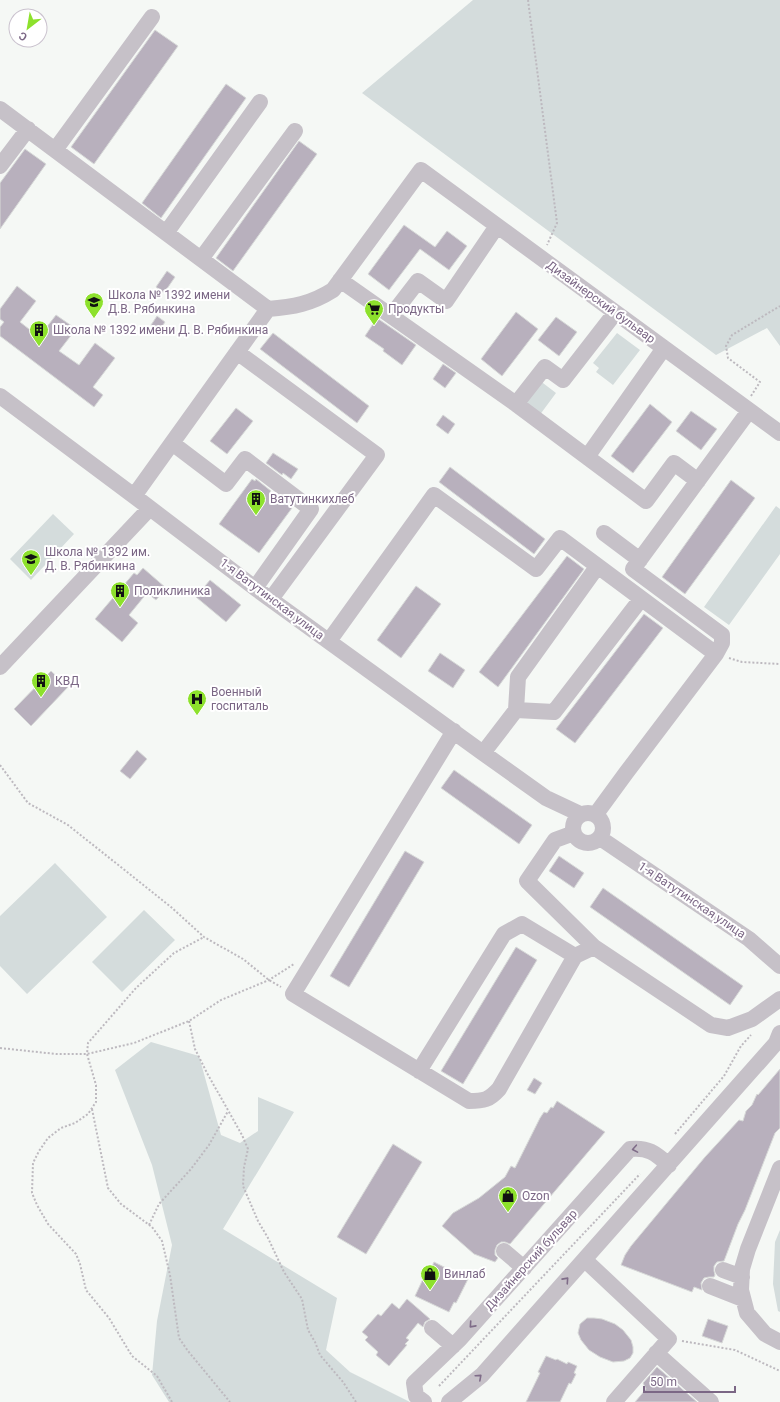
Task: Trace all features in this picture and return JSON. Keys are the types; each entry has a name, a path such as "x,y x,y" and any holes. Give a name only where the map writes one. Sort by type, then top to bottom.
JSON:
{"street":[{"path":"55,150 152,17"},
{"path":"166,233 260,102"},
{"path":"0,109 268,309 290,307 308,303 333,290 340,280 516,404 646,501 674,463 698,480"},
{"path":"0,166 28,129"},
{"path":"201,259 295,131"},
{"name":"Дизайнерский бульвар","path":"340,280 421,170 780,433"},
{"path":"391,316 418,282 446,301 497,226"},
{"path":"134,496 268,309"},
{"path":"516,404 545,367 563,380 615,312"},
{"path":"587,457 664,348"},
{"path":"237,352 377,455 271,599"},
{"name":"1-я Ватутинская улица","path":"0,396 255,588 581,822"},
{"path":"746,409 698,480 633,569 722,635 722,643 716,654 622,778 581,822 554,840 527,881 594,947 711,1025 728,1028 752,1018 780,1003"},
{"path":"172,443 226,484 245,459 311,509 255,588"},
{"path":"329,642 434,494 536,569 560,538 716,654"},
{"path":"0,667 150,508"},
{"path":"604,533 640,560"},
{"path":"483,753 516,710 518,677 597,567"},
{"path":"516,710 554,712 641,599"},
{"path":"454,731 293,994 469,1101 480,1101 491,1098 499,1089 575,956 594,947"},
{"path":"581,822 603,822 604,828 600,838 596,841 586,843 581,842 581,822"},
{"name":"1-я Ватутинская улица","path":"600,838 749,939 780,966"},
{"path":"419,1071 504,934 522,924 575,956"},
{"path":"449,1402 482,1375 776,1043 780,1033"},
{"name":"Дизайнерский бульвар","path":"424,1402 416,1396 414,1383 453,1346 630,1149 642,1148 656,1153 669,1165"},
{"path":"780,1168 748,1249 742,1269 742,1289 747,1313 766,1334 780,1342"},
{"path":"504,1251 524,1268"},
{"path":"585,1260 669,1339 614,1402"},
{"path":"742,1289 715,1279 742,1289"},
{"path":"432,1328 453,1346"},
{"path":"656,1353 711,1402"}],"path":[{"path":"528,0 557,223 542,259"},
{"path":"746,409 760,382 728,358 726,346 732,335 780,306"},
{"path":"716,654 742,662 780,664"},
{"path":"0,766 28,803 68,826 171,906 204,937 243,959 269,980 293,994"},
{"path":"172,1402 157,1376 132,1356 109,1318 86,1290 76,1254 48,1224 37,1205 32,1193 33,1163 48,1138 61,1128 75,1123 88,1114 96,1102 96,1085 87,1054 88,1043 136,988 174,954 204,937"},
{"path":"0,1048 56,1054 87,1054 134,1042 189,1021 221,1000 269,980"},
{"path":"189,1021 195,1049 242,1135 248,1149 244,1167 244,1186 258,1221 284,1272 302,1299 308,1330 320,1355 343,1382 356,1402"},
{"path":"673,1137 724,1076 741,1046 752,1034"},
{"path":"92,1108 108,1188 121,1204 149,1225 162,1241 170,1275 179,1338 188,1352 230,1402"},
{"path":"149,1225 158,1204 191,1169 209,1145 228,1111"},
{"path":"439,1386 641,1172"},
{"path":"669,1339 735,1350 780,1371"}],"shaded area":[{"path":"473,0 780,0 780,346 767,328 716,355 362,93"},
{"path":"617,333 640,350 613,385 596,372 599,368 593,363"},
{"path":"539,380 556,393 539,416 521,403"},
{"path":"776,506 780,509 780,554 729,625 704,607"},
{"path":"53,514 74,534 31,580 10,559"},
{"path":"55,863 107,917 27,994 0,966 0,916"},
{"path":"144,910 175,940 122,992 92,962"},
{"path":"151,1042 199,1056 221,1135 240,1143 258,1131 258,1097 294,1112 223,1229 337,1298 326,1350 350,1372 410,1402 169,1402 152,1375 157,1321 172,1245 152,1165 115,1070"},
{"path":"780,1230 780,1312 778,1311 773,1284 775,1242"}],"building":[{"path":"155,30 178,46 94,164 71,147"},
{"path":"226,84 246,98 161,218 142,203"},
{"path":"299,141 317,154 233,271 216,258"},
{"path":"25,149 46,164 0,229 0,183"},
{"path":"404,225 435,247 447,231 467,246 449,270 420,249 389,290 368,274"},
{"path":"167,271 175,277 164,293 156,287"},
{"name":"Школа № 1392 имени Д. В. Рябинкина","path":"17,286 36,301 20,322 39,337 56,315 76,329 59,351 79,365 95,343 115,358 93,387 103,395 94,407 0,336 0,327 4,322 0,319 0,309"},
{"path":"516,312 538,329 502,376 481,359"},
{"path":"157,316 165,322 159,331 151,325"},
{"path":"556,317 577,332 559,356 538,340"},
{"path":"377,318 416,345 402,365 383,351 384,349 365,336"},
{"path":"273,333 369,406 357,423 260,349"},
{"path":"443,364 456,373 445,388 433,379"},
{"path":"650,404 672,422 633,473 611,456"},
{"path":"236,408 253,421 227,454 210,441"},
{"path":"691,411 717,429 701,450 676,431"},
{"path":"443,415 455,424 448,434 436,425"},
{"path":"273,453 298,469 291,479 283,473 282,475 266,463"},
{"path":"450,467 545,539 534,554 439,482"},
{"name":"Ватутинкихлеб","path":"252,479 255,481 256,479 271,491 270,492 292,508 259,553 219,524"},
{"path":"731,480 755,498 685,594 662,577"},
{"path":"567,556 584,569 498,687 479,672"},
{"name":"Поликлиника","path":"143,568 166,588 156,600 147,593 129,615 138,623 122,642 95,619 134,573 137,575"},
{"path":"210,580 241,605 226,622 196,597"},
{"path":"416,586 441,604 401,658 377,640"},
{"path":"644,614 663,628 575,743 556,729"},
{"path":"440,653 465,670 453,688 428,671"},
{"name":"КВД","path":"51,671 68,687 31,726 14,709"},
{"path":"137,750 147,759 130,779 120,771"},
{"path":"454,770 532,825 519,844 441,788"},
{"path":"405,851 424,862 349,987 330,976"},
{"path":"559,856 584,873 574,888 549,871"},
{"path":"603,888 743,986 730,1005 590,907"},
{"path":"516,947 537,960 463,1084 441,1071"},
{"path":"780,1069 780,1128 775,1133 724,1261 717,1262 714,1266 714,1277 704,1278 701,1283 702,1290 694,1287 692,1292 621,1265 631,1246 705,1157 739,1120 743,1121 746,1111 752,1105 757,1094 758,1095"},
{"path":"534,1078 542,1083 535,1094 527,1090"},
{"path":"557,1101 605,1132 510,1244 501,1242 497,1245 495,1255 498,1258 495,1262 474,1254 442,1226 453,1213 479,1198 505,1177 511,1166 515,1168 540,1118 544,1112 547,1113 551,1107 553,1108"},
{"path":"393,1144 422,1162 366,1254 337,1237"},
{"path":"434,1262 454,1272 455,1270 470,1275 456,1303 454,1302 449,1312 415,1296 423,1279 421,1278 426,1267 430,1270"},
{"path":"407,1299 430,1319 425,1322 423,1327 418,1323 406,1338 409,1340 405,1344 407,1345 389,1366 376,1355 378,1352 365,1340 368,1337 362,1332 378,1314 381,1316 392,1303 399,1309"},
{"path":"587,1318 602,1319 615,1324 623,1330 631,1340 633,1347 633,1353 630,1358 624,1361 613,1362 600,1357 589,1350 581,1340 578,1333 580,1324"},
{"path":"708,1319 728,1326 722,1343 702,1336"},
{"path":"546,1356 577,1366 574,1373 576,1374 571,1384 569,1383 560,1402 526,1402 540,1373 538,1372"},
{"path":"657,1367 697,1402 635,1402 646,1389 643,1383"}],"place":[{"name":"Школа № 1392 имени Д.В. Рябинкина","path":"94,319"},
{"name":"Продукты","path":"374,326"},
{"name":"Школа № 1392 имени Д. В. Рябинкина","path":"39,347"},
{"name":"Ватутинкихлеб","path":"256,516"},
{"name":"Школа № 1392 им. Д. В. Рябинкина","path":"31,576"},
{"name":"Поликлиника","path":"120,608"},
{"name":"КВД","path":"41,698"},
{"name":"Военный госпиталь","path":"197,716"},
{"name":"Ozon","path":"508,1213"},
{"name":"Винлаб","path":"430,1291"}]}
